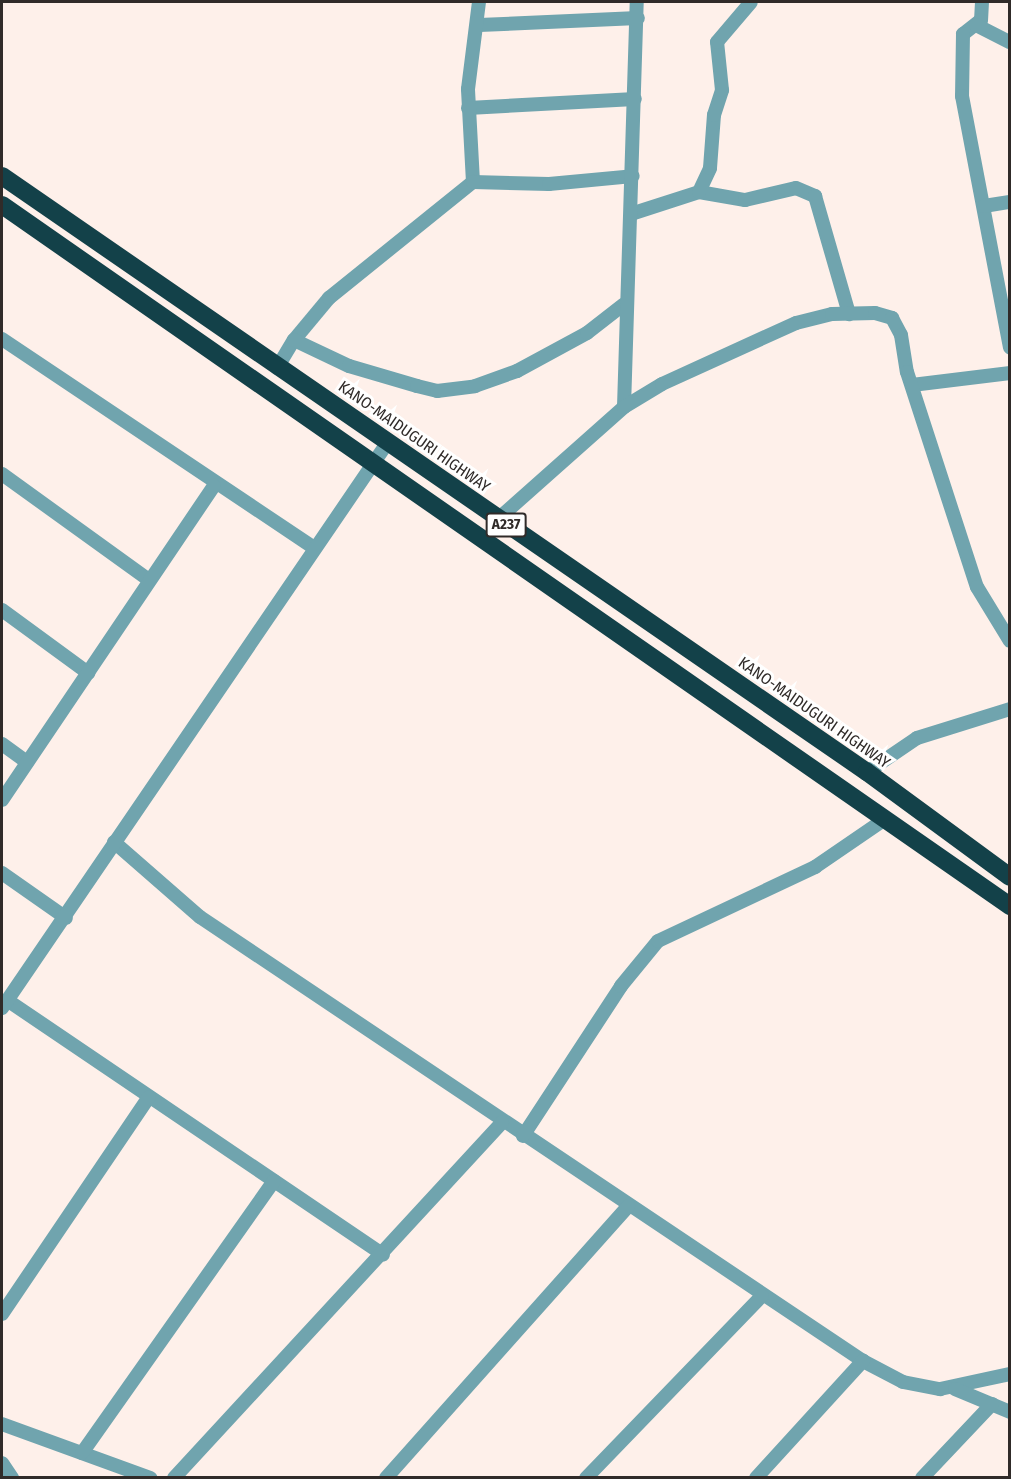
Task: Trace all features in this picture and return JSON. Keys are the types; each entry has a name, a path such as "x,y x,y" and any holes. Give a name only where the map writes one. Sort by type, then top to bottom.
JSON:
{"highway":[{"name":"KANO-MAIDUGURI HIGHWAY","path":"2,176 277,368 867,772 1010,877"},
{"name":"A237","path":"2,205 1010,906"}],"street":[{"path":"473,182 468,108 479,25 479,2"},
{"path":"624,407 623,305 634,213 637,2"},
{"path":"699,192 710,168 714,115 722,90 717,42 751,2"},
{"path":"982,2 976,26 963,34 962,96 1010,347"},
{"path":"479,25 638,18"},
{"path":"976,26 1010,42"},
{"path":"468,108 635,99"},
{"path":"277,368 294,340 329,298 473,182 549,184 633,176"},
{"path":"634,213 699,192 745,200 796,188 815,196 849,314"},
{"path":"984,206 1010,202"},
{"path":"294,340 349,366 436,391 476,386 517,371 587,333 623,305"},
{"path":"498,519 624,407 733,348 796,322 849,314 892,318 977,587 1010,641"},
{"path":"2,339 214,486 314,548"},
{"path":"912,385 1010,373"},
{"path":"383,1255 149,1097 4,1004 66,918 114,842 388,442"},
{"path":"2,474 149,580"},
{"path":"2,800 214,486"},
{"path":"2,610 88,674"},
{"path":"867,772 917,738 1010,709"},
{"path":"2,744 27,762"},
{"path":"523,1136 627,978 657,941 779,886 885,819"},
{"path":"114,842 200,917 502,1122 863,1361 903,1382 954,1388 1010,1412"},
{"path":"2,873 66,918"},
{"path":"2,1314 149,1097"},
{"path":"174,1478 383,1255 502,1122"},
{"path":"81,1453 274,1181"},
{"path":"386,1478 628,1206"},
{"path":"586,1478 762,1296"},
{"path":"756,1478 863,1361"},
{"path":"954,1388 1010,1374"},
{"path":"922,1478 992,1404"},
{"path":"2,1424 150,1478"},
{"path":"2,1464 12,1478"}]}
